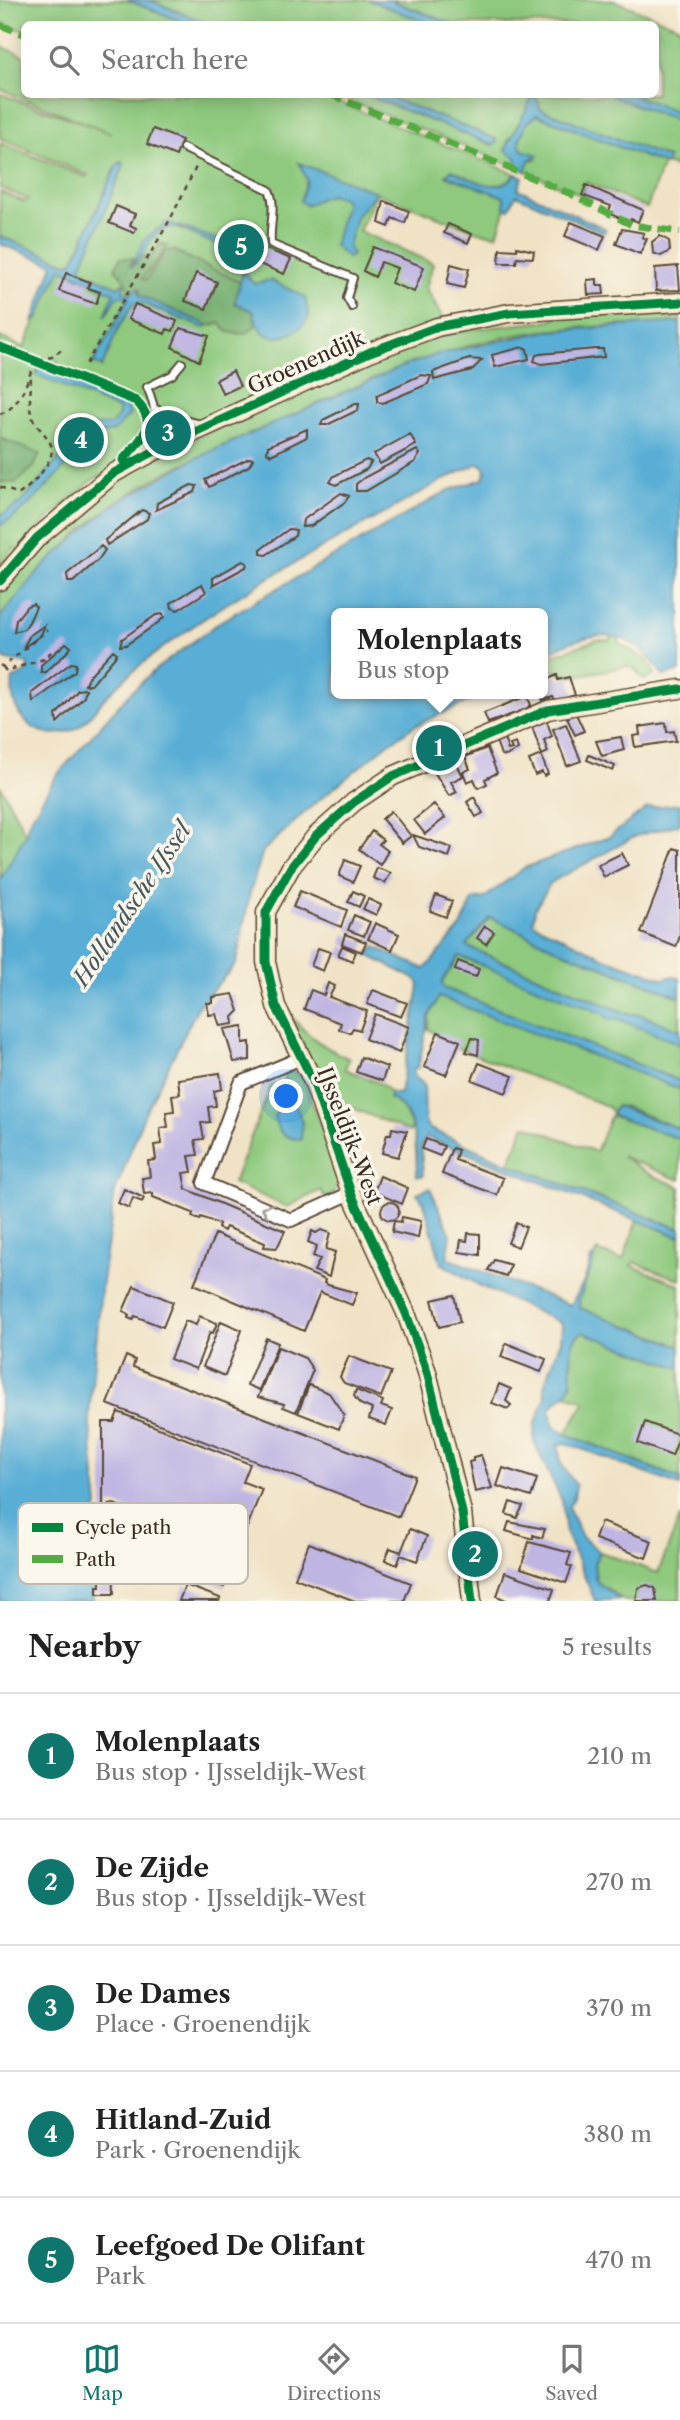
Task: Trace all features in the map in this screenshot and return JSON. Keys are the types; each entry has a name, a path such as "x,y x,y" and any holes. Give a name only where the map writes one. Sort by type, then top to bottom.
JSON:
{"street":[{"name":"Groenendijk","path":"0,581 37,538 86,493 140,458 340,365 438,327 509,313 680,302"},
{"name":"IJsseldijk-West","path":"472,1601 462,1512 428,1372 406,1312 351,1193 322,1103 270,985 266,955 266,912 291,867 333,819 393,776 548,710 680,689"},
{"path":"301,1058 241,1083 204,1183 290,1220 351,1193"}],"lane":[{"path":"183,148 269,190 273,199 269,226 271,244 352,278 346,298 352,307"},
{"path":"140,458 154,430 156,409 147,387 172,375 182,363"},
{"path":"156,409 171,417 210,425"}],"path":[{"path":"86,364 172,218 201,156"},
{"path":"35,360 52,357 61,350"},
{"path":"23,356 59,369"},
{"path":"0,414 15,404 35,360"},
{"path":"0,487 19,494 26,490 51,457 52,446 33,418 31,410 30,373"},
{"path":"47,630 2,666 6,671 44,659 52,651"}],"green space":[{"path":"0,0 127,0 180,21 21,21 21,30 0,22"},
{"path":"149,0 369,0 422,21 202,21"},
{"path":"390,0 613,0 680,27 680,113 641,98 659,98 659,21 444,21"},
{"path":"0,46 21,55 21,97 0,89"},
{"path":"0,94 111,133 23,98 328,98 516,174 509,181 493,185 451,170 446,175 505,197 506,208 497,235 478,232 377,193 359,231 433,263 426,288 443,319 94,479 48,519 18,551 14,548 0,565 0,337 24,348 58,266 75,271 121,162 117,165 73,262 66,263 0,236 0,192 25,202 28,199 0,188 0,143 86,177 88,175 0,138"},
{"path":"343,98 374,98 493,145 496,139 391,98 617,98 680,122 680,169 666,164 667,158 540,109 537,105 507,142 519,162 518,168"},
{"path":"537,115 663,164 647,208 586,182 581,195 525,171 529,160 536,159 522,150 519,141 526,124"},
{"path":"161,243 168,246 142,279 146,280 166,251 173,250 240,282 235,303 253,311 256,324 253,328 244,333 228,332 220,323 209,326 140,296 140,289 131,294 124,278 115,269 120,258 134,258 130,265 133,266 140,257 153,255"},
{"path":"680,308 680,322 532,333 449,352 360,385 209,452 147,483 108,509 78,533 51,560 0,617 0,589 41,542 117,475 394,346 473,329 548,321 558,316"},
{"path":"0,438 40,454 34,467 16,483 0,482"},
{"path":"613,636 619,637 619,643 647,660 655,675 644,680 635,669 628,666 570,677 548,669 548,657 596,640 610,640"},
{"path":"0,785 26,834 0,880"},
{"path":"490,917 557,949 680,997 680,1030 641,1015 625,1013 466,946"},
{"path":"459,956 604,1014 609,1020 618,1019 680,1044 680,1081 444,988 442,982"},
{"path":"439,996 680,1089 680,1129 623,1106 613,1116 680,1139 680,1180 621,1156 651,1175 680,1187 680,1229 509,1164 525,1125 596,1152 612,1112 607,1106 455,1047 428,1029 429,1016"},
{"path":"284,1004 296,1022 312,1037 349,1059 345,1069 381,1084 391,1093 389,1098 402,1106 412,1127 410,1132 326,1097"},
{"path":"291,1071 303,1077 339,1179 334,1194 325,1198 321,1190 287,1207 233,1183 271,1086 285,1080 283,1073"},
{"path":"637,1220 680,1237 680,1280 634,1262 632,1266 680,1285 680,1346 579,1308 579,1300 597,1251 623,1260"},
{"path":"582,1332 680,1368 680,1479 566,1434 585,1402 566,1394 573,1343"},
{"path":"680,1517 680,1601 625,1601 596,1581 594,1563 600,1552 658,1573"}],"water":[{"path":"127,0 149,0 202,21 180,21"},
{"path":"369,0 390,0 444,21 422,21"},
{"path":"374,98 391,98 496,139 497,143 493,145"},
{"path":"532,98 537,98 540,109 668,158 666,165 537,115 526,124 519,141 522,150 538,155 529,160 525,171 518,168 516,157 505,150"},
{"path":"617,98 641,98 680,113 680,122"},
{"path":"121,162 124,165 81,267 83,271 118,287 124,282 123,291 130,294 138,288 140,296 208,325 204,328 142,303 134,303 119,327 102,367 93,363 129,298 119,295 105,316 114,293 61,268 37,320 33,321 53,264 0,244 0,236 66,263 73,262 117,165"},
{"path":"299,163 376,192 356,217 348,246 352,255 348,258 334,246 346,201 331,195 307,205 300,201 307,180"},
{"path":"451,170 493,185 509,181 516,174 523,177 518,189 606,229 604,233 516,195 509,209 505,208 504,197 446,175"},
{"path":"167,222 241,248 248,246 251,249 245,257 178,228 169,228 155,235 131,267 145,239"},
{"path":"243,271 254,284 270,280 305,297 309,317 305,323 285,336 264,333 257,324 253,311 235,303"},
{"name":"Hollandsche IJssel","path":"680,322 680,671 663,676 637,647 623,639 608,636 577,640 548,653 548,608 331,608 331,699 474,699 416,725 388,744 314,804 263,851 250,893 236,964 199,1005 145,1113 115,1192 102,1281 89,1415 98,1503 18,1503 18,1584 92,1584 93,1601 0,1601 0,880 26,834 28,823 57,775 128,695 156,669 221,621 449,490 483,479 486,469 477,464 443,480 245,592 144,663 116,687 86,720 70,731 46,733 35,729 19,714 12,691 13,679 27,671 28,664 7,660 0,655 0,617 42,567 110,507 194,459 401,367 438,354 547,331"},
{"path":"58,361 55,375 124,403 130,414 114,431 88,437 60,473 35,499 0,525 0,516 22,502 82,431 92,426 111,425 119,415 118,409 36,375 38,369 48,368"},
{"path":"680,804 680,824 636,836 550,884 535,909 533,923 605,958 664,979 672,976 680,978 680,997 557,949 490,917 466,946 625,1013 641,1015 680,1030 680,1044 618,1019 609,1020 604,1014 459,956 442,982 444,988 680,1081 680,1089 439,997 429,1016 418,1068 414,1069 413,1075 424,1085 425,1122 430,1129 509,1164 680,1229 680,1237 426,1137 421,1147 423,1176 417,1176 414,1132 405,1112 389,1098 391,1093 400,1094 419,986 417,980 367,955 375,947 425,969 461,927 473,900 484,898 524,868 609,837 647,808"},
{"path":"294,1100 302,1122 301,1140 282,1133 274,1115"},
{"path":"617,1106 680,1129 680,1139 613,1116 612,1112"},
{"path":"430,1188 451,1235 447,1258 571,1305 584,1281 591,1258 595,1257 579,1300 580,1308 680,1346 680,1368 582,1332 577,1336 572,1349 570,1388 550,1409 553,1425 566,1434 680,1479 680,1486 566,1443 558,1445 561,1464 576,1485 574,1498 568,1508 582,1537 600,1552 594,1563 596,1581 620,1599 595,1601 566,1534 562,1501 534,1442 535,1425 546,1396 544,1386 561,1340 562,1323 484,1288 441,1263 424,1203 417,1193"}],"building":[{"path":"153,129 182,140 176,156 147,144"},
{"path":"586,185 643,210 638,222 631,219 629,222 608,213 611,206 582,195"},
{"path":"384,201 409,211 405,223 392,218 389,227 379,223"},
{"path":"116,206 135,214 130,225 136,228 134,233 109,223"},
{"path":"571,222 605,236 599,250 565,236"},
{"path":"448,224 472,234 468,243 444,233"},
{"path":"622,229 644,233 642,237 647,239 640,254 616,244"},
{"path":"660,236 669,241 670,251 661,256 653,253 652,242"},
{"path":"261,247 291,259 284,274 254,262"},
{"path":"373,247 424,267 414,292 391,283 397,268 381,262 375,277 363,271"},
{"path":"517,247 534,251 533,258 517,257 516,263 499,263 500,249 517,250"},
{"path":"451,264 469,269 464,288 447,284"},
{"path":"678,266 680,290 656,291 655,268"},
{"path":"66,273 90,282 88,288 100,292 96,304 59,291"},
{"path":"196,273 217,282 206,309 185,301"},
{"path":"597,279 597,285 603,285 604,294 588,295 587,280"},
{"path":"135,304 177,321 173,331 167,329 165,334 128,319"},
{"path":"180,328 209,336 199,361 172,347"},
{"path":"523,347 527,349 529,359 495,367 492,355"},
{"path":"603,349 604,357 541,364 534,361 536,355 540,354"},
{"path":"469,359 482,360 472,370 434,380 433,372"},
{"path":"233,371 240,386 223,394 216,380"},
{"path":"421,375 431,376 428,384 383,403 377,402 377,395"},
{"path":"359,404 358,410 327,425 321,425 323,420"},
{"path":"307,429 307,437 271,455 267,452 268,446"},
{"path":"410,434 416,445 380,464 374,454"},
{"path":"417,450 420,454 415,462 366,491 356,491 356,484 365,477"},
{"path":"249,458 253,459 249,466 209,487 205,480"},
{"path":"366,460 371,462 367,469 336,485 330,482 334,476"},
{"path":"191,485 197,486 195,492 156,510 157,503"},
{"path":"341,493 349,496 345,502 311,526 302,527 303,520"},
{"path":"142,510 149,513 147,519 107,545 105,540"},
{"path":"289,529 296,530 295,536 266,555 261,554 261,549"},
{"path":"101,546 105,550 99,559 73,582 68,582 67,574"},
{"path":"243,561 247,563 246,567 213,585 213,578"},
{"path":"202,584 206,592 178,610 172,608 171,603"},
{"path":"33,604 36,607 29,622 24,629 14,632 16,620 27,606"},
{"path":"163,614 164,617 159,622 126,645 120,646 122,639 156,615"},
{"path":"45,625 41,635 23,648 30,635"},
{"path":"66,643 71,647 69,650 46,672 41,673 41,665"},
{"path":"113,650 117,653 115,657 92,684 85,685 88,677"},
{"path":"71,663 76,664 75,671 33,702 32,693"},
{"path":"557,675 558,680 569,677 575,695 556,701 553,697 548,698 548,679"},
{"path":"86,689 84,697 57,723 56,715 78,690"},
{"path":"519,699 528,699 531,705 488,723 484,713"},
{"path":"576,714 584,731 575,735 567,718"},
{"path":"546,719 552,736 544,740 548,752 542,755 531,724"},
{"path":"666,723 667,732 674,731 676,741 635,747 633,736 640,735 639,727"},
{"path":"566,724 581,761 567,766 553,729"},
{"path":"503,735 508,750 512,749 510,745 516,743 518,749 506,756 501,755 495,738"},
{"path":"621,737 624,750 602,756 596,741"},
{"path":"487,748 497,773 485,779 487,784 478,788 474,779 467,782 463,772 470,769 465,757"},
{"path":"541,755 548,774 544,776 542,772 535,775 529,760"},
{"path":"589,755 615,766 613,771 587,760"},
{"path":"455,761 463,776 451,782 457,792 449,796 435,773"},
{"path":"474,797 483,813 476,817 467,802"},
{"path":"434,804 445,818 425,834 414,820"},
{"path":"391,811 411,836 402,843 382,819"},
{"path":"372,831 383,840 379,844 388,851 380,865 359,849"},
{"path":"413,835 452,848 449,857 419,847"},
{"path":"674,848 680,850 680,936 676,947 641,933"},
{"path":"622,853 628,865 604,877 598,865"},
{"path":"345,860 360,866 353,882 339,876"},
{"path":"377,868 391,873 385,883 373,878"},
{"path":"300,891 347,910 341,927 293,907"},
{"path":"353,891 364,896 359,907 348,902"},
{"path":"436,895 452,901 446,917 430,911"},
{"path":"368,899 381,905 376,915 363,909"},
{"path":"354,915 370,922 364,936 348,930"},
{"path":"375,923 399,934 392,950 368,939"},
{"path":"485,926 494,932 486,944 477,938"},
{"path":"345,934 366,942 362,952 342,944"},
{"path":"342,946 356,952 352,961 338,955"},
{"path":"318,948 330,952 323,971 311,966"},
{"path":"458,961 479,969 476,977 455,970"},
{"path":"328,983 335,986 329,997 367,1011 360,1030 353,1028 350,1033 339,1029 341,1023 304,1009 311,990 324,995"},
{"path":"373,990 407,1003 401,1017 367,1004"},
{"path":"233,994 239,1011 233,1017 234,1024 220,1026 216,1014 209,1015 207,1003 213,1003 213,997"},
{"path":"375,1014 409,1027 399,1053 365,1039"},
{"path":"243,1026 243,1043 250,1042 250,1060 234,1062 224,1029"},
{"path":"438,1032 460,1041 446,1075 424,1067"},
{"path":"472,1038 479,1040 478,1055 466,1052"},
{"path":"361,1057 387,1067 382,1081 356,1072"},
{"path":"479,1063 513,1076 506,1093 472,1080"},
{"path":"220,1073 222,1089 214,1091 216,1106 208,1107 210,1122 201,1123 204,1139 195,1140 198,1155 189,1156 192,1172 183,1173 186,1189 285,1231 277,1248 264,1247 265,1243 226,1227 224,1231 218,1228 219,1224 201,1217 200,1220 192,1217 193,1213 153,1197 153,1193 144,1194 142,1178 150,1177 148,1161 156,1160 154,1145 162,1144 160,1128 168,1127 166,1112 174,1111 172,1095 180,1094 178,1079"},
{"path":"392,1128 407,1131 398,1157 382,1153 387,1134 391,1134"},
{"path":"426,1139 444,1146 440,1156 422,1149"},
{"path":"452,1148 458,1150 455,1160 503,1178 497,1195 442,1174"},
{"path":"380,1176 408,1188 402,1204 374,1192"},
{"path":"124,1189 144,1198 142,1202 133,1198 129,1208 118,1203"},
{"path":"386,1202 394,1202 399,1211 397,1218 386,1220 381,1215 381,1207"},
{"path":"402,1217 421,1221 418,1238 392,1232 394,1221 401,1222"},
{"path":"516,1223 526,1227 518,1247 508,1243"},
{"path":"321,1230 330,1233 326,1249 335,1252 329,1277 314,1271 320,1259 313,1256 317,1246 308,1242 312,1231 316,1233"},
{"path":"468,1233 480,1234 480,1255 459,1252 461,1240 467,1241"},
{"path":"215,1234 325,1280 324,1283 328,1285 357,1293 352,1305 320,1292 304,1331 194,1284"},
{"path":"494,1260 511,1265 506,1276 488,1270"},
{"path":"134,1286 173,1302 163,1327 135,1316 133,1320 128,1318 129,1314 123,1311"},
{"path":"454,1295 460,1322 439,1327 432,1300"},
{"path":"199,1316 217,1323 213,1333 210,1332 196,1369 170,1359 185,1321 196,1325"},
{"path":"221,1321 242,1330 225,1376 203,1367"},
{"path":"266,1338 278,1343 259,1390 247,1385"},
{"path":"506,1343 546,1359 541,1372 501,1357"},
{"path":"278,1347 305,1358 313,1370 296,1412 283,1407 284,1404 258,1397"},
{"path":"126,1356 135,1360 133,1367 415,1476 399,1517 107,1404"},
{"path":"349,1356 391,1372 381,1397 344,1383 340,1377"},
{"path":"499,1384 511,1389 506,1401 511,1405 508,1409 492,1403"},
{"path":"309,1385 329,1393 344,1415 339,1429 298,1413"},
{"path":"356,1390 383,1401 381,1406 392,1410 386,1425 369,1419 372,1409 360,1404 354,1396"},
{"path":"118,1412 250,1464 243,1482 262,1489 248,1525 248,1503 103,1503 103,1422 114,1422"},
{"path":"645,1422 680,1435 672,1456 638,1443"},
{"path":"481,1455 492,1488 475,1492 469,1462 473,1461 473,1457"},
{"path":"503,1468 537,1479 531,1497 497,1486"},
{"path":"510,1502 523,1506 517,1518 506,1514"},
{"path":"509,1522 545,1529 542,1538 533,1535 533,1539 506,1531"},
{"path":"601,1522 652,1541 646,1558 595,1539"},
{"path":"410,1529 427,1536 417,1561 401,1555 397,1565 385,1560 390,1548 401,1552"},
{"path":"529,1542 571,1553 567,1565 572,1567 566,1583 521,1568"},
{"path":"309,1543 411,1583 404,1601 355,1601 295,1578"},
{"path":"505,1572 554,1589 550,1601 508,1601 497,1596"},
{"path":"114,1584 114,1594 97,1594 97,1586"},
{"path":"185,1585 220,1598 219,1601 179,1601"},
{"path":"647,1585 655,1588 657,1601 636,1601 638,1588"}],"marked path":[{"path":"0,25 21,33"},
{"path":"339,98 569,193 632,225 680,232"}],"cycle path":[{"path":"0,581 37,538 114,473 164,446 370,352 437,327 509,313 680,302"},
{"path":"0,347 136,401 147,418 147,425 141,439 123,460 126,465"},
{"path":"472,1601 462,1512 427,1372 406,1313 351,1193 313,1081 276,1006 266,962 266,912 291,867 316,836 354,802 393,776 548,710 680,689"}],"place":[{"name":"Leefgoed De Olifant","path":"241,247"},
{"name":"De Dames","path":"168,433"},
{"name":"Hitland-Zuid","path":"81,440"},
{"name":"Molenplaats","path":"439,748"},
{"name":"De Zijde","path":"475,1554"}]}
